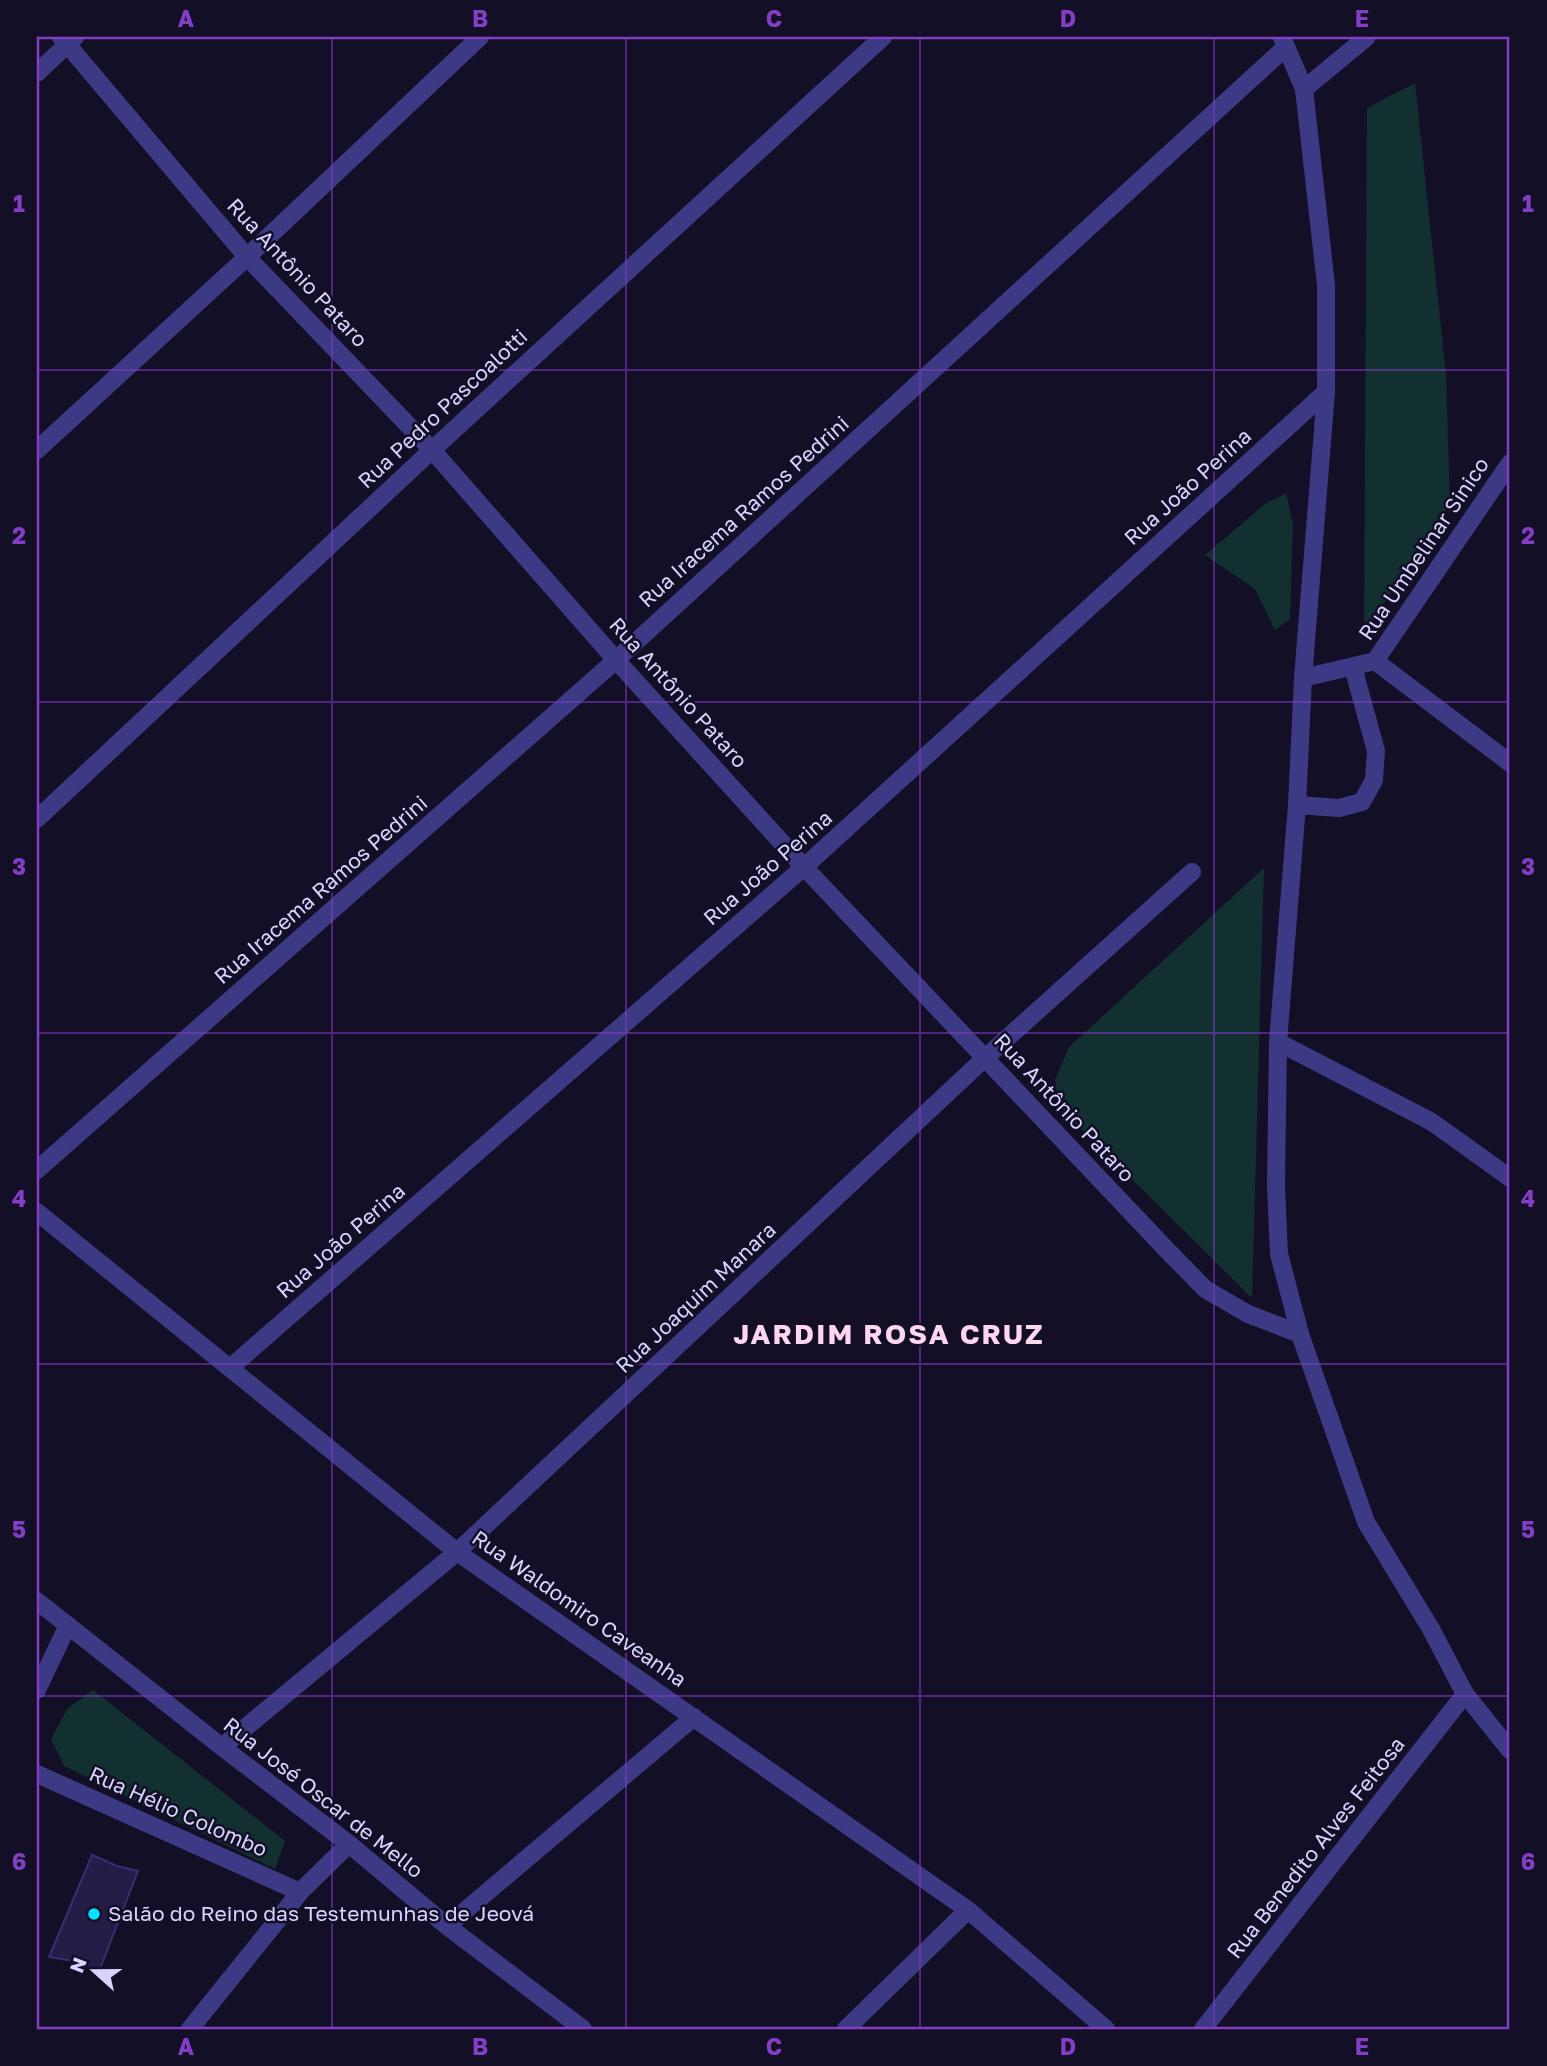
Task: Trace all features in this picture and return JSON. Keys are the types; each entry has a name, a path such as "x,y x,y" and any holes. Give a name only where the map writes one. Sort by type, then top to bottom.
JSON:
{"street":[{"path":"37,450 480,37"},
{"name":"Rua Pedro Pascoalotti","path":"37,820 432,450 883,37"},
{"path":"1304,89 1367,37"},
{"path":"37,73 67,39"},
{"name":"Rua Antônio Pataro","path":"67,39 247,257 432,450 616,660 804,867 1205,1289 1248,1314 1300,1334"},
{"path":"1284,42 1304,89 1326,285 1326,392 1278,1042 1276,1186 1279,1254 1300,1334 1366,1522 1431,1629 1465,1694 1510,1749"},
{"name":"Rua Iracema Ramos Pedrini","path":"37,1170 616,660 1284,42"},
{"name":"Rua João Perina","path":"231,1367 804,867 1326,392"},
{"name":"Rua Umbelinar Sinico","path":"1375,661 1510,463"},
{"path":"1303,678 1375,661 1510,763"},
{"path":"1297,805 1339,808 1362,802 1374,780 1376,751 1353,667"},
{"name":"Rua Joaquim Manara","path":"222,1747 457,1552 986,1058 1192,872"},
{"path":"1278,1042 1432,1122 1510,1178"},
{"name":"Rua Waldomiro Caveanha","path":"37,1212 457,1552 968,1910 1106,2029"},
{"name":"Rua José Oscar de Mello","path":"37,1601 349,1844 447,1926 583,2029"},
{"path":"37,1690 68,1625"},
{"name":"Rua Benedito Alves Feitosa","path":"1202,2029 1465,1694"},
{"path":"447,1926 694,1717"},
{"name":"Rua Hélio Colombo","path":"37,1774 300,1892"},
{"path":"190,2029 300,1892 349,1844"},
{"path":"846,2029 968,1910"}],"green space":[{"path":"1415,83 1446,375 1450,504 1364,633 1367,108"},
{"path":"1286,493 1293,524 1290,619 1275,630 1255,589 1205,555 1265,504"},
{"path":"1264,868 1252,1298 1059,1107 1055,1080 1069,1047"},
{"path":"93,1690 285,1841 275,1869 64,1766 51,1739 67,1709"}],"building":[{"name":"Salão do Reino das Testemunhas de Jeová","path":"92,1855 117,1866 138,1871 98,1974 80,1962 49,1957"}],"place":[{"name":"Salão do Reino das Testemunhas de Jeová","path":"94,1914"}],"district":[{"name":"JARDIM ROSA CRUZ","path":"889,1334"}]}
